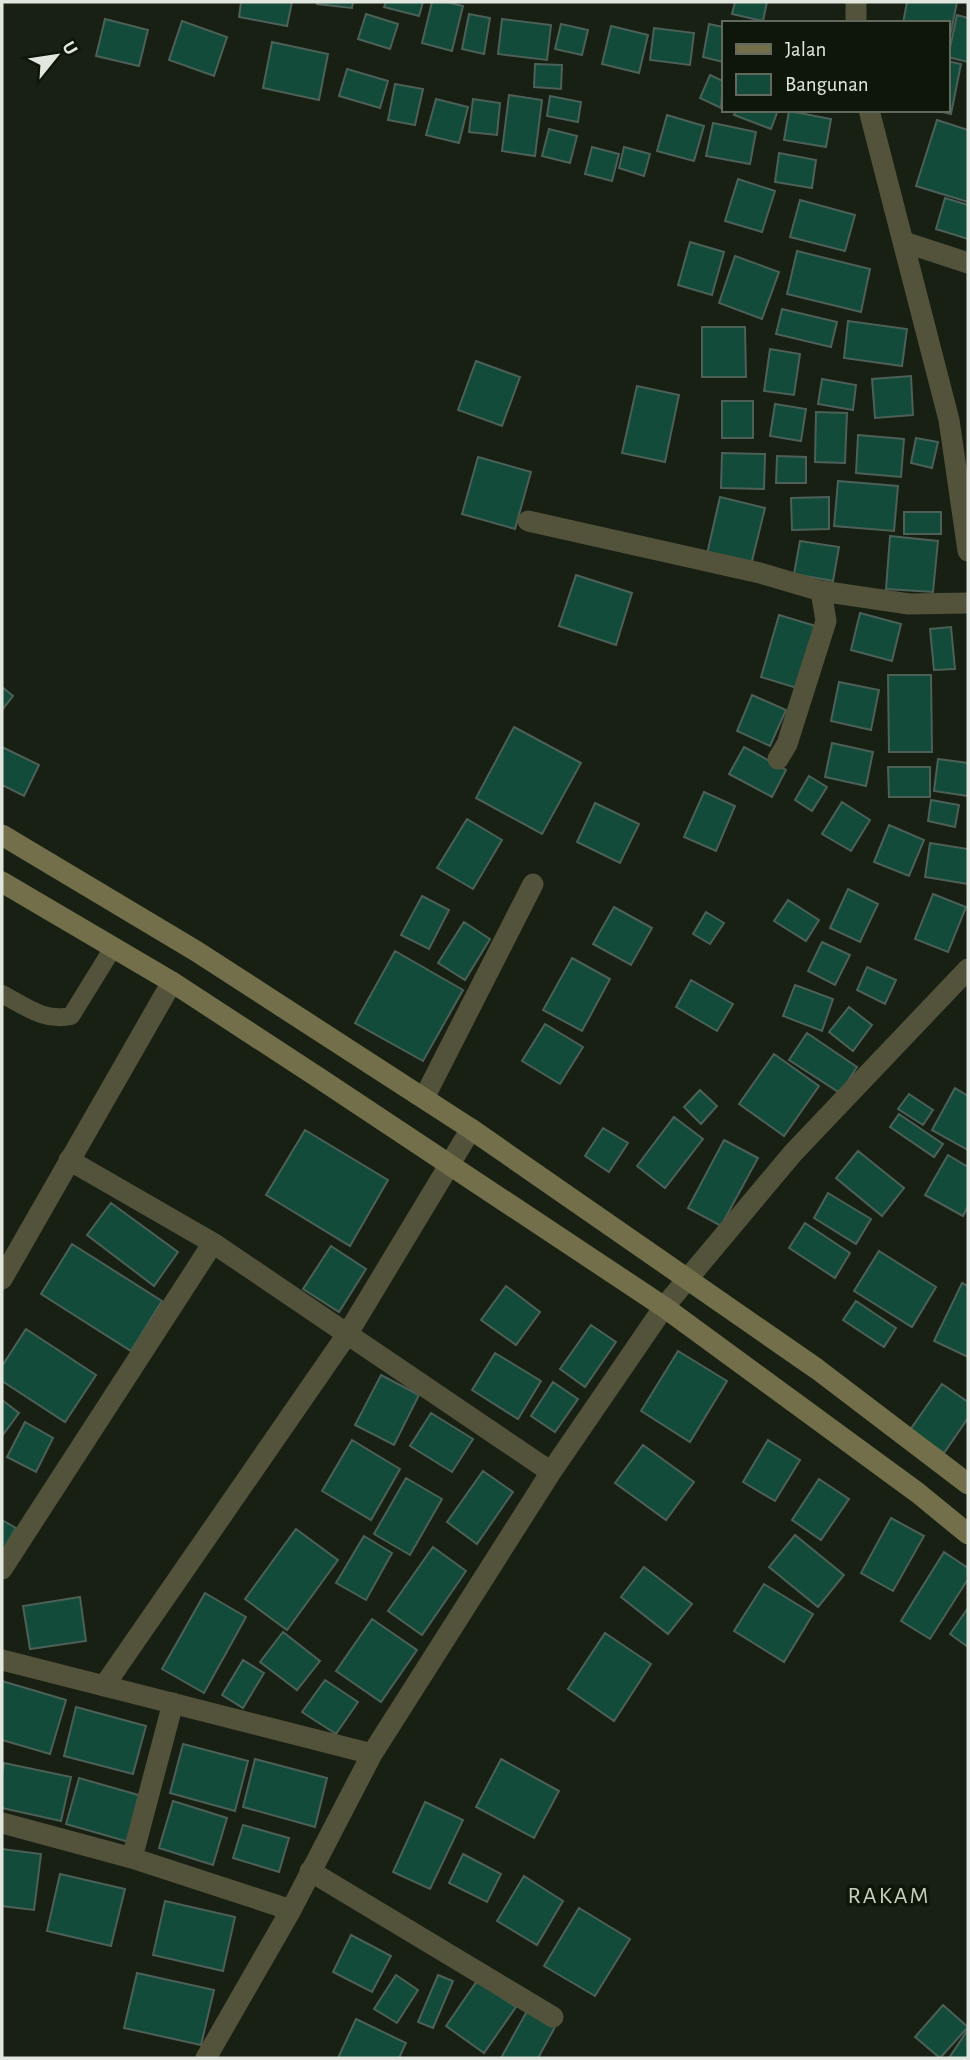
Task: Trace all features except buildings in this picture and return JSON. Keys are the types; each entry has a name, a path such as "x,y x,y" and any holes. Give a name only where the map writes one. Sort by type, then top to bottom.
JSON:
{"main road":[{"path":"2,835 196,951 471,1129 817,1369 968,1484"},
{"path":"2,881 172,982 664,1307 918,1493 968,1534"}],"street":[{"path":"856,2 856,21"},
{"path":"870,112 904,242 959,423 968,551"},
{"path":"904,242 968,263"},
{"path":"528,521 760,573 821,591 909,604 968,603"},
{"path":"778,759 787,744 826,621 821,591"},
{"path":"424,1098 533,884"},
{"path":"206,2058 291,1910 372,1754 551,1472 664,1307 793,1153 968,969"},
{"path":"2,1279 172,982"},
{"path":"104,1686 348,1333 471,1129"},
{"path":"69,1160 213,1243 551,1472"},
{"path":"2,1569 213,1243"},
{"path":"2,1660 372,1754"},
{"path":"132,1858 173,1703"},
{"path":"2,1823 132,1858 291,1910"},
{"path":"310,1871 554,2017"}],"lane":[{"path":"2,994 45,1018 71,1016 113,948"}],"district":[{"name":"RAKAM","path":"889,1895"}]}
